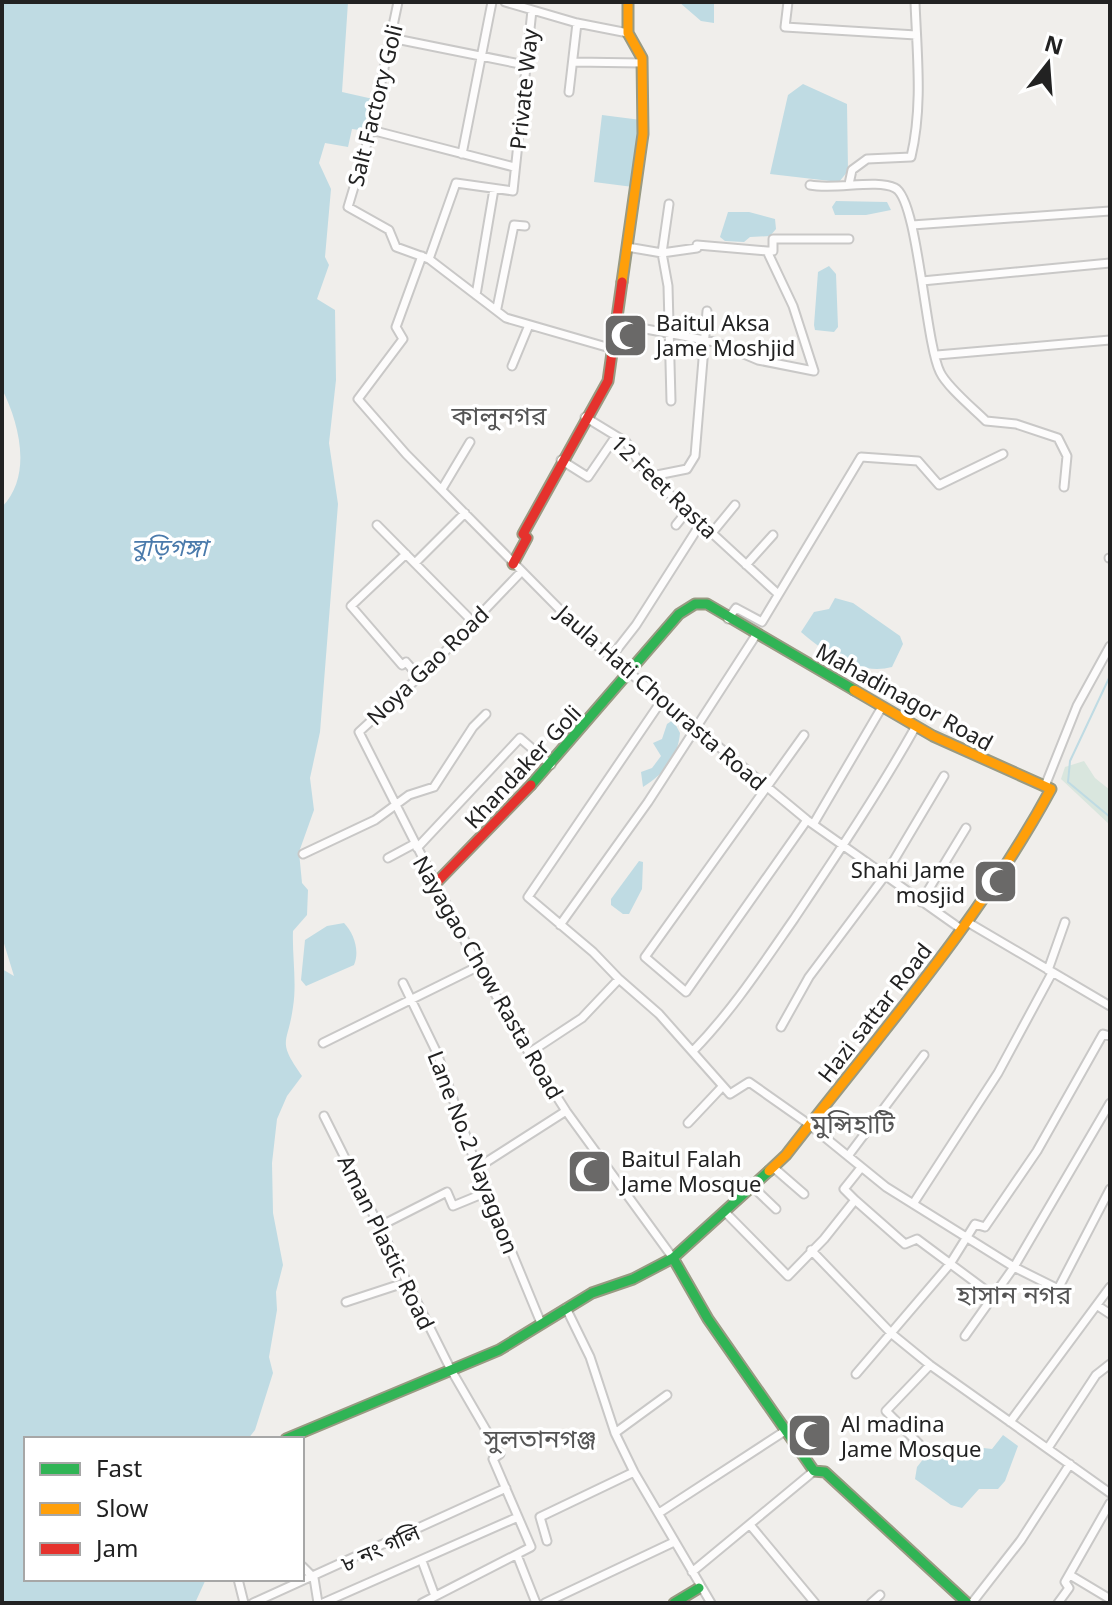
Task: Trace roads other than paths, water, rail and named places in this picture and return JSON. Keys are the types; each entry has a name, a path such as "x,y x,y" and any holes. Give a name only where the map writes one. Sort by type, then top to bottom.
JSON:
{"street":[{"name":"Salt Factory Goli","path":"398,2 371,130 348,207 389,230 396,247 426,258"},
{"path":"462,154 492,2"},
{"path":"505,2 577,23 628,33"},
{"path":"513,564 527,538 523,534 561,460 608,381 610,348 643,134 642,63 628,33 628,2"},
{"path":"788,2 785,27 916,35"},
{"path":"849,184 852,170 867,159 911,157 919,114 915,2"},
{"name":"Private Way","path":"514,167 532,10"},
{"path":"569,92 577,23"},
{"path":"391,38 525,65"},
{"path":"573,62 642,63"},
{"path":"371,130 514,167 513,191 456,183 426,258 497,308 506,318 610,348"},
{"path":"810,185 832,190 849,184 892,186 899,190 912,225 940,372 986,421 1016,424 1058,438 1067,456 1064,487"},
{"path":"476,295 494,189"},
{"path":"669,204 662,253 670,333 671,401"},
{"path":"912,225 1110,211"},
{"path":"497,308 514,225 525,226"},
{"path":"627,247 662,253 697,248 697,245 773,251 773,239 849,239"},
{"path":"614,323 706,340 758,360 814,371 793,306 767,251"},
{"name":"Jaula Hati Chourasta Road","path":"426,258 396,327 403,339 358,399 521,572 611,657 765,786 921,902 1110,1006"},
{"path":"922,281 1110,263"},
{"path":"652,476 678,473 692,464 707,311"},
{"path":"512,366 529,325"},
{"path":"937,355 1110,340"},
{"name":"12 Feet Rasta","path":"585,417 626,442 652,476 777,593"},
{"path":"561,460 588,477 616,436"},
{"path":"442,489 470,442"},
{"path":"728,619 736,608 762,622 861,457 918,461 939,485 1003,454"},
{"path":"712,533 735,505"},
{"path":"676,525 688,510"},
{"path":"415,563 465,513"},
{"path":"611,657 651,603 701,523"},
{"path":"377,525 473,622"},
{"path":"746,565 773,535"},
{"path":"406,554 351,606 402,665 406,662 419,677"},
{"name":"Noya Gao Road","path":"395,808 359,732 419,677 521,572"},
{"name":"Khandaker Goli","path":"437,882 551,765 679,614 695,604 709,607"},
{"name":"Mahadinagor Road","path":"709,607 916,726 1048,788"},
{"path":"560,925 756,635"},
{"path":"1048,788 1077,706 1110,646"},
{"path":"662,700 528,897 693,1051 730,1094 749,1082 810,1126 860,1169 1014,1267 1058,1289 1110,1189"},
{"path":"804,735 645,957 686,992 810,821 882,707"},
{"path":"303,854 395,808 409,795 434,787 464,740 486,714"},
{"path":"693,1051 734,1007 916,726"},
{"path":"388,858 415,846 520,738 551,765"},
{"path":"781,1027 809,977 884,877 944,776"},
{"name":"Hazi sattar Road","path":"291,1437 499,1350 566,1308 673,1258 726,1213 774,1168 810,1126 965,926 1019,848 1048,788"},
{"name":"Nayagao Chow Rasta Road","path":"395,808 529,1053 566,1111 673,1258"},
{"path":"921,902 966,828"},
{"path":"913,1204 998,1073 1050,972 1065,922"},
{"path":"323,1043 412,1000 434,985 479,966"},
{"path":"529,1053 582,1018 619,979"},
{"name":"Lane No.2 Nayagaon","path":"403,983 437,1053 477,1168 541,1323"},
{"path":"856,1374 950,1264 976,1223 985,1227 1037,1151 1103,1034 1110,1036"},
{"path":"848,1156 924,1055"},
{"path":"688,1123 722,1087"},
{"path":"965,1336 1014,1267 1110,1103"},
{"path":"477,1168 566,1111"},
{"name":"Aman Plastic Road","path":"324,1116 450,1368 500,1454 493,1459 506,1488"},
{"path":"774,1168 804,1194"},
{"path":"860,1169 844,1189 855,1200 905,1244 915,1239 995,1297"},
{"path":"753,1187 776,1209"},
{"path":"380,1226 447,1192 453,1206 487,1192"},
{"path":"726,1213 788,1276 855,1200"},
{"path":"811,1250 892,1334 930,1365 1110,1493"},
{"path":"673,1258 733,1356 788,1429 814,1471"},
{"path":"346,1302 407,1282"},
{"path":"1010,1422 1110,1287"},
{"path":"1098,1306 1110,1314"},
{"path":"566,1308 580,1333 615,1433 634,1472 699,1588 711,1603"},
{"path":"1048,1448 1096,1375 1110,1364"},
{"path":"919,1444 886,1411 930,1365"},
{"path":"615,1433 667,1395"},
{"path":"604,1400 614,1397"},
{"path":"659,1513 788,1429"},
{"path":"692,1572 814,1471 825,1472 893,1537 970,1603 1021,1540 1070,1464"},
{"path":"547,1541 540,1517 634,1472"},
{"path":"422,1603 531,1548 506,1488"},
{"name":"৮ নং গলি","path":"253,1603 314,1578 506,1488"},
{"path":"1058,1603 1069,1588 1064,1584 1110,1503"},
{"path":"304,1568 314,1578 321,1603 518,1517"},
{"path":"751,1526 815,1603"},
{"path":"545,1603 674,1542"},
{"path":"517,1555 536,1603"},
{"path":"422,1561 435,1596"},
{"path":"1070,1575 1110,1599"},
{"path":"238,1581 244,1603"},
{"path":"674,1603 699,1588"},
{"path":"871,1603 880,1595"}],"water":[{"name":"বুড়িগঙ্গা","path":"2,2 348,2 342,92 373,99 367,131 352,129 348,147 325,143 319,163 331,189 325,257 329,265 317,299 335,310 336,380 329,443 338,504 320,732 310,778 314,810 299,852 302,883 308,890 307,915 293,931 294,998 286,1042 289,1055 302,1076 287,1096 277,1119 272,1163 273,1213 283,1265 276,1292 277,1310 269,1357 273,1373 255,1430 250,1437 24,1437 24,1581 205,1581 195,1603 2,1603 2,969 14,976 2,937 2,507 12,494 17,480 20,449 14,417 2,389"},
{"path":"679,2 714,2 714,23 701,21"},
{"path":"803,84 847,104 848,171 839,182 770,174 788,95"},
{"path":"602,115 641,120 633,187 594,182"},
{"path":"836,201 887,202 891,210 866,215 835,215 832,207"},
{"path":"728,212 749,212 775,219 776,229 770,236 750,237 744,242 725,241 720,237"},
{"path":"829,266 836,274 838,327 834,332 815,330 814,325 818,272"},
{"path":"835,598 853,603 900,636 903,644 892,667 880,669 855,665 831,654 801,632 814,612 829,609"},
{"path":"673,720 680,733 673,757 663,771 643,787 641,772 652,768 661,756 653,743 662,739 667,724"},
{"path":"639,861 643,862 642,889 629,914 623,914 611,905 611,899"},
{"path":"344,923 355,942 354,965 306,986 301,980 305,940 327,926"},
{"path":"1003,1435 1018,1446 1005,1481 998,1489 979,1489 962,1508 951,1505 915,1479 917,1467 928,1453 944,1452 949,1444 992,1449"}],"waterway":[{"path":"1110,676 1070,761 1068,782 1110,817"}],"place":[{"name":"Baitul Aksa Jame Moshjid","path":"625,335"},
{"name":"Shahi Jame mosjid","path":"996,882"},
{"name":"Baitul Falah Jame Mosque","path":"590,1171"},
{"name":"Al madina Jame Mosque","path":"810,1436"}],"district":[{"name":"কালুনগর","path":"499,415"},
{"name":"মুন্সিহাটি","path":"853,1123"},
{"name":"হাসান নগর","path":"1014,1294"},
{"name":"সুলতানগঞ্জ","path":"540,1438"}]}
